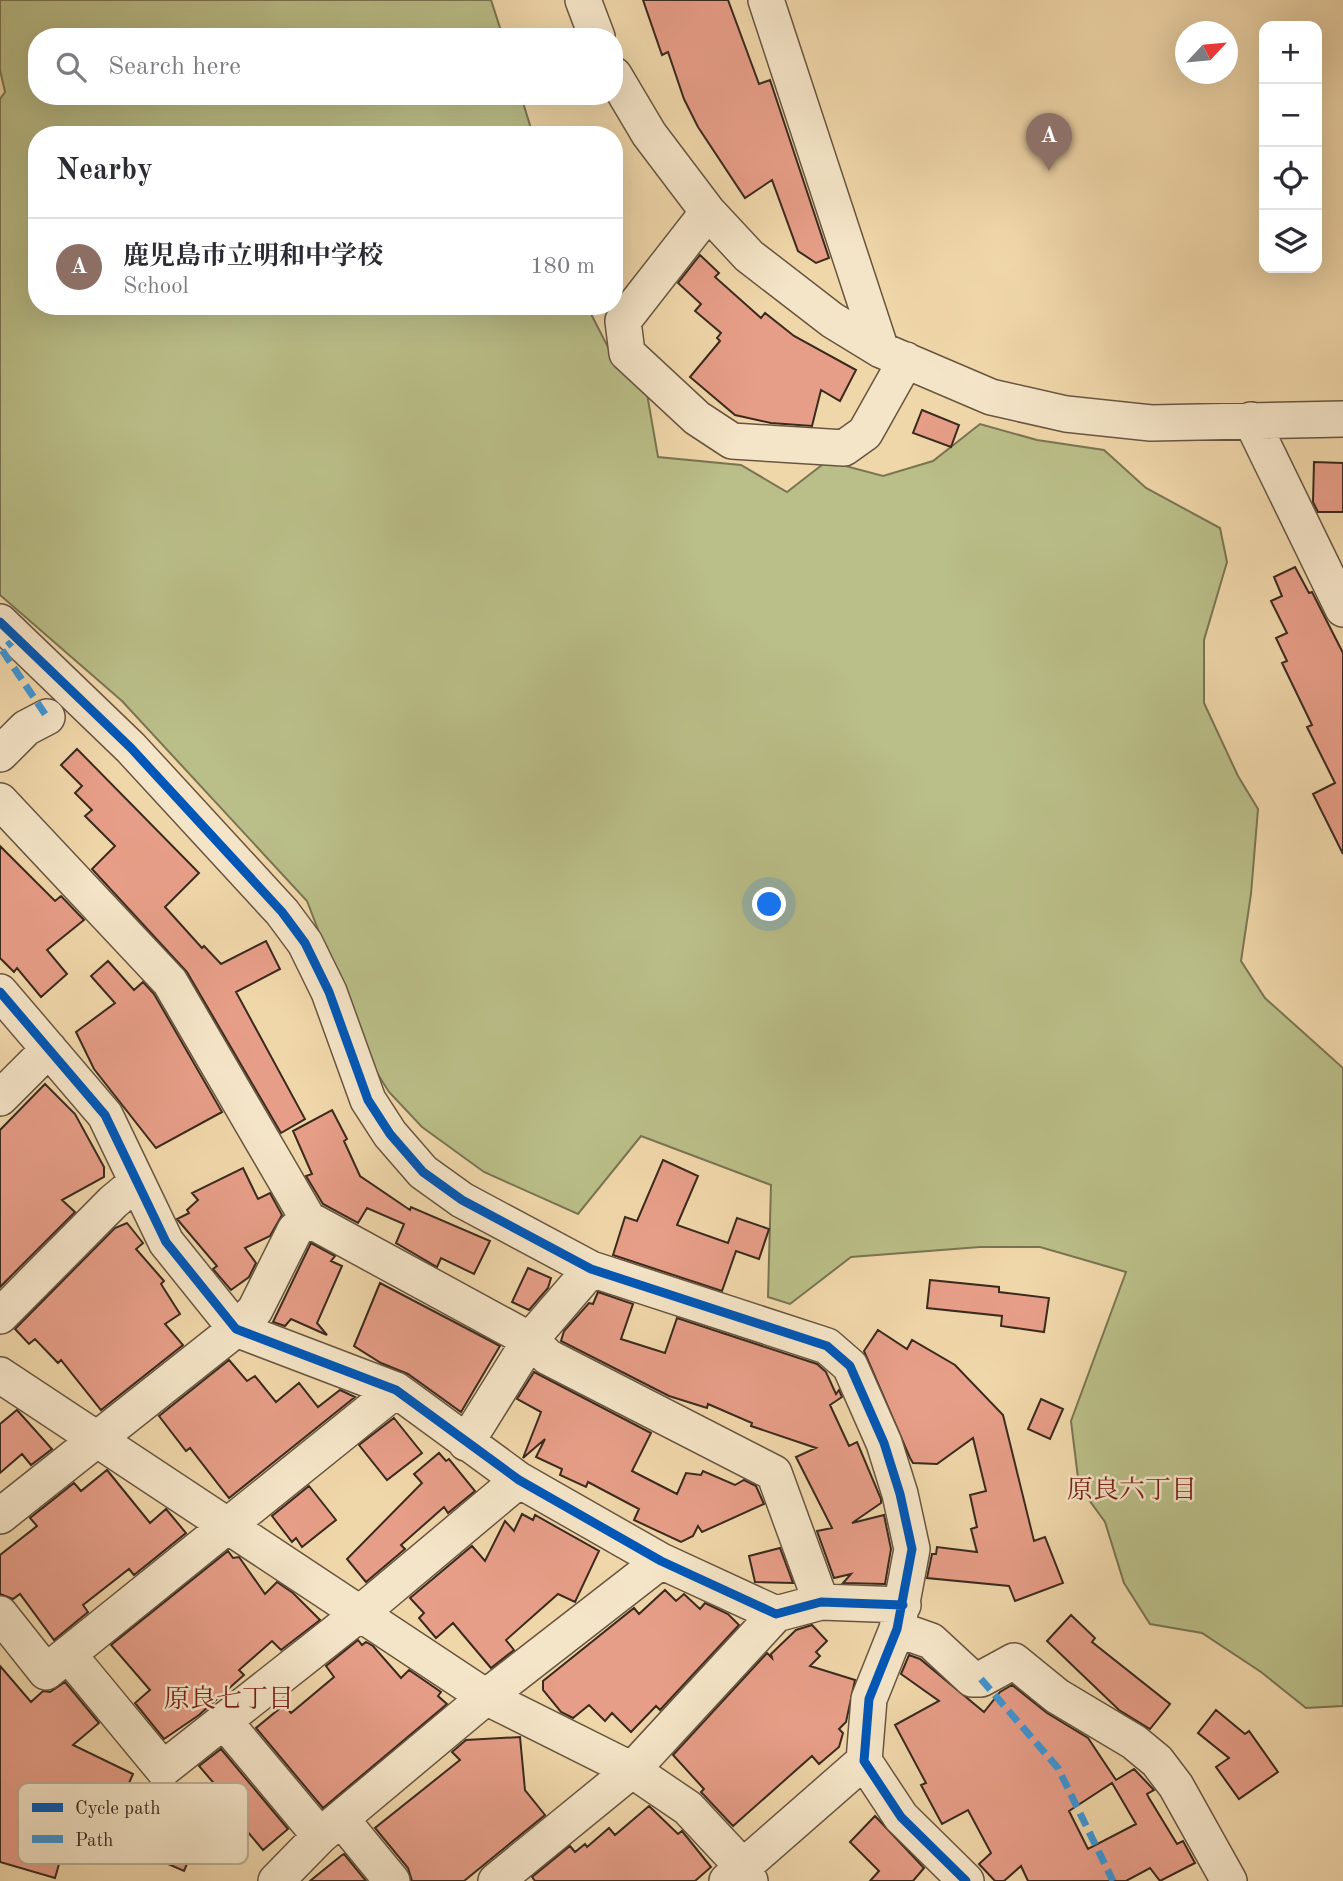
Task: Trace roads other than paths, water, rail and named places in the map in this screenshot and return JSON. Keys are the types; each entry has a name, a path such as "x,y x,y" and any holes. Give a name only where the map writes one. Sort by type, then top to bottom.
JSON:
{"street":[{"path":"583,0 594,28"},
{"path":"708,212 623,321 627,353 697,418 732,441 844,448 865,433 893,355 766,0"},
{"path":"623,90 649,134 708,212 749,256 832,320 893,355 991,397 1066,414 1151,423 1343,419"},
{"path":"1251,420 1341,601"},
{"path":"0,621 131,748 282,912 305,943 329,992 368,1100 390,1134 423,1172 462,1200 591,1269 827,1346 850,1366 884,1443 901,1494 912,1549 900,1617 869,1699 864,1761 901,1817 966,1881"},
{"path":"0,754 26,728 47,717"},
{"path":"0,801 170,982 308,1219 530,1340 548,1357 774,1473 821,1602"},
{"path":"0,992 105,1115 166,1242 236,1329 396,1390 519,1480 661,1561 776,1614"},
{"path":"0,1098 49,1049"},
{"path":"0,1316 113,1202 137,1182"},
{"path":"0,1516 236,1329 255,1310 295,1230 308,1219"},
{"path":"466,1443 530,1340 591,1269"},
{"path":"0,1375 358,1615 486,1697 632,1770 688,1808 740,1877 864,1761"},
{"path":"0,1614 46,1672 396,1390"},
{"path":"68,1654 163,1769 358,1615 519,1480"},
{"path":"276,1881 331,1828 486,1697 661,1561"},
{"path":"496,1881 632,1770 776,1614 821,1602 900,1617 972,1679 981,1679 1014,1661 1057,1696 1133,1742 1157,1761 1176,1786 1229,1881"},
{"path":"224,1721 331,1828 392,1881"}],"place":[{"name":"鹿児島市立明和中学校","path":"1049,171"}],"district":[{"name":"原良六丁目","path":"1132,1489"},
{"name":"原良七丁目","path":"229,1698"}]}
